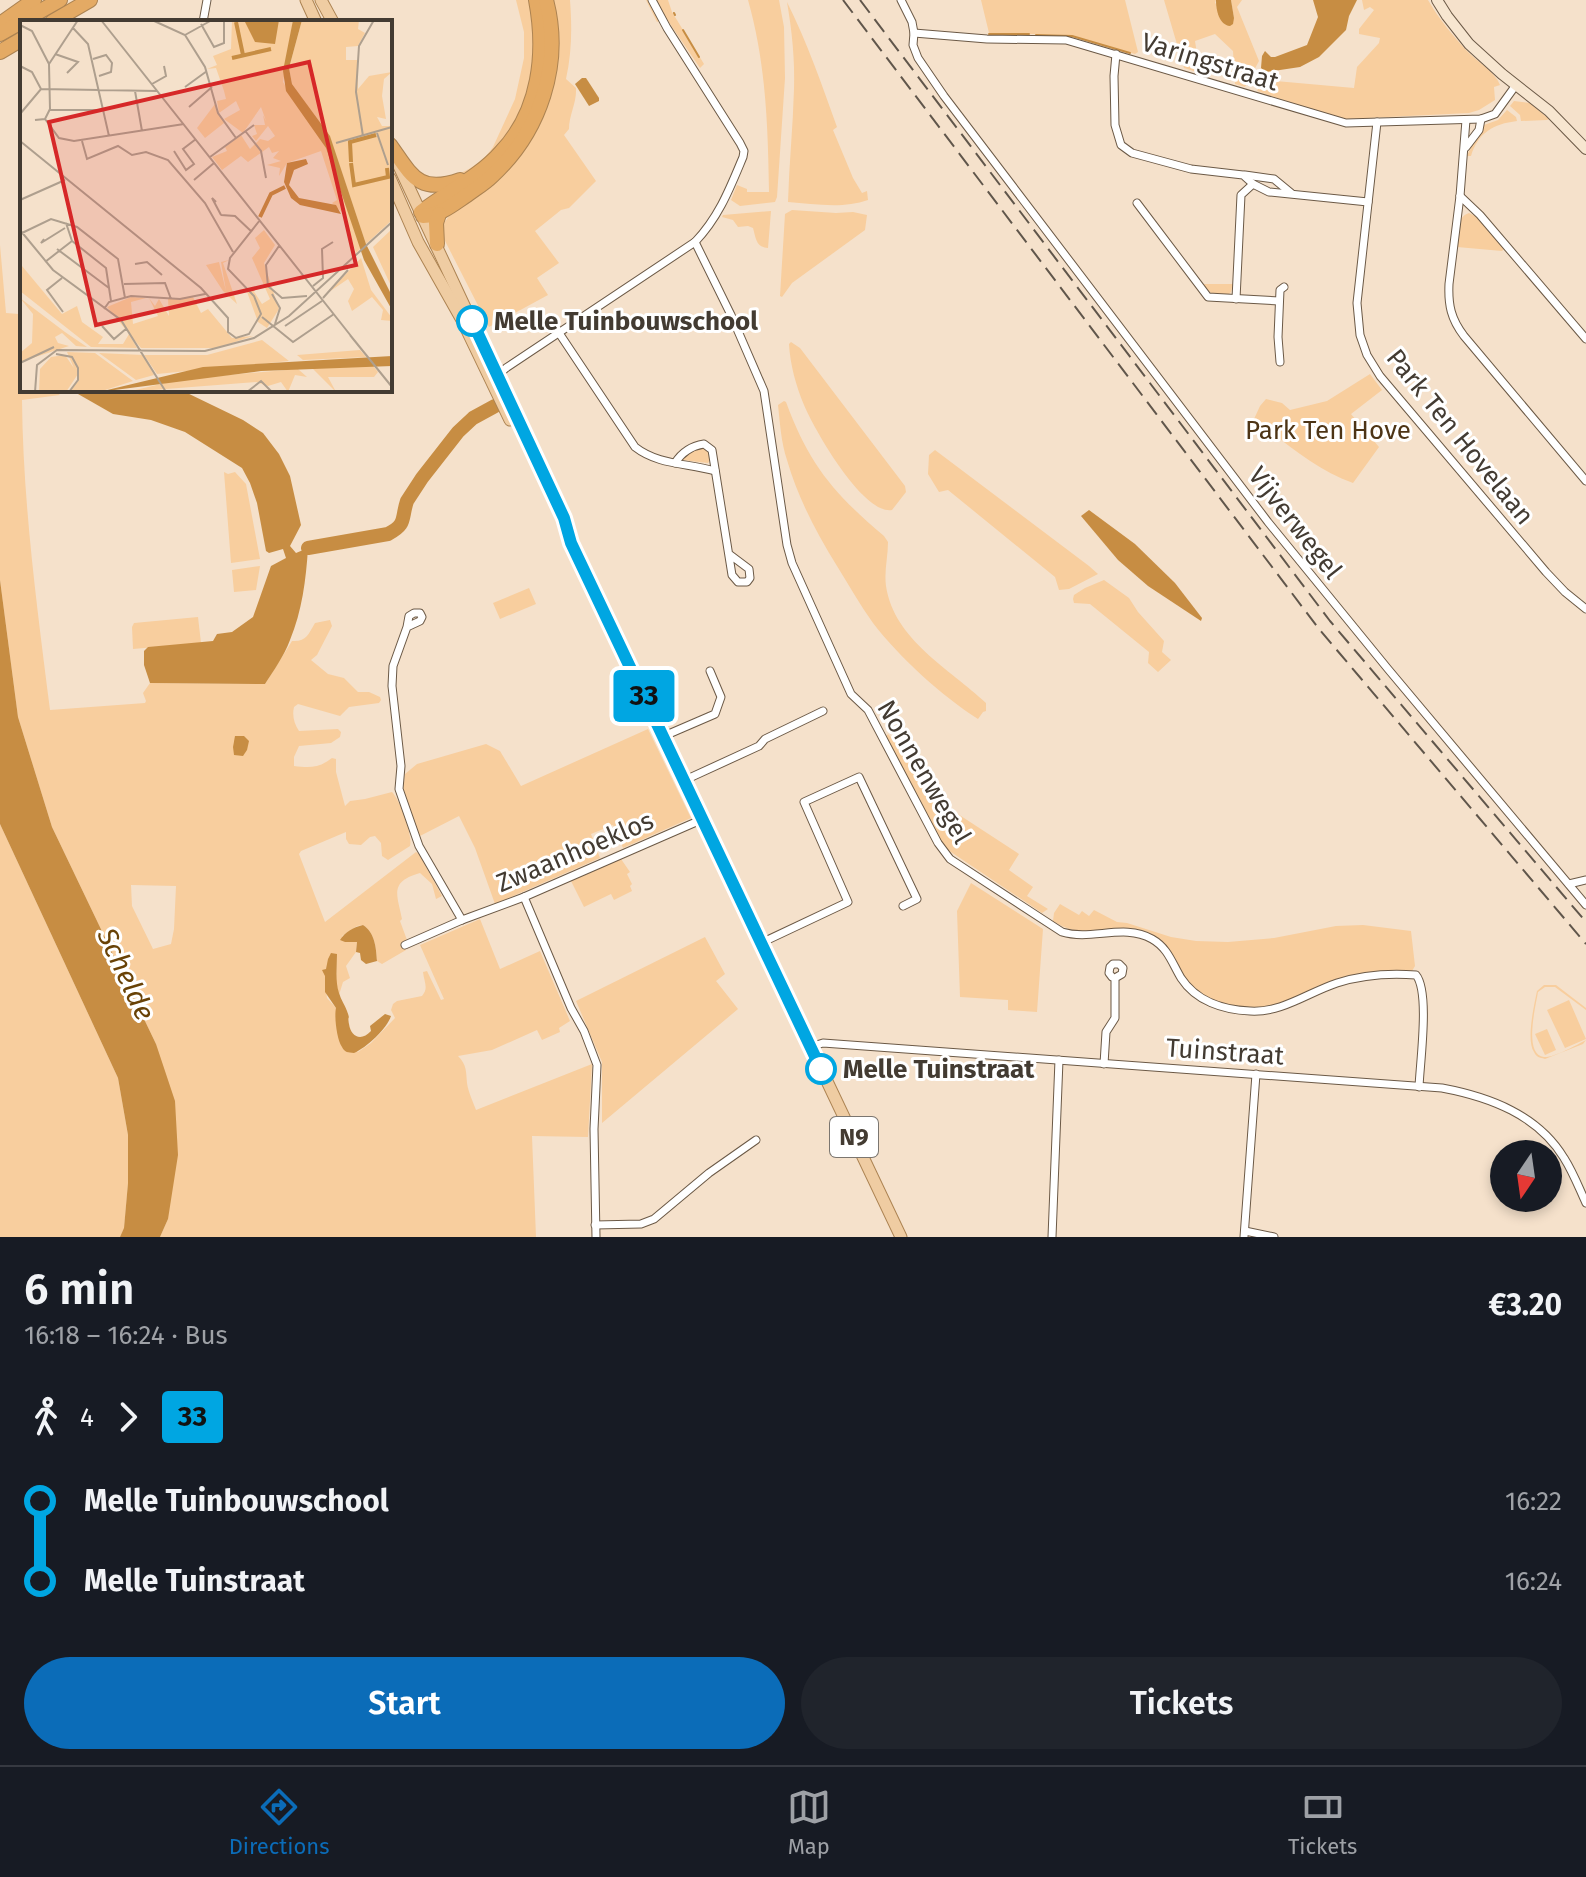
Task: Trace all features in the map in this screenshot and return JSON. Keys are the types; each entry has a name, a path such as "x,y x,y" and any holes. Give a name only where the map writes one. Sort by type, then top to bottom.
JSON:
{"highway":[{"path":"0,24 34,0"},
{"path":"25,20 60,0"},
{"path":"55,20 90,0"},
{"path":"421,215 501,152 522,121 534,92 541,50 536,0"},
{"path":"421,215 439,214 490,178 527,135 539,110 550,69 551,26 546,0"},
{"path":"0,34 20,23"},
{"path":"0,52 20,40"},
{"path":"392,149 404,167 423,182 447,185 475,175"},
{"path":"437,244 439,214"}],"main road":[{"path":"306,0 315,20"},
{"path":"321,0 332,20"},
{"name":"N9","path":"392,150 567,525 570,538 901,1237"},
{"name":"N9","path":"392,182 418,242 462,320 560,526 570,538"},
{"path":"399,197 410,210 421,215 418,242"}],"street":[{"path":"203,20 207,0"},
{"path":"495,388 497,375 695,242 721,208 744,151 652,0"},
{"path":"901,0 914,33"},
{"path":"1437,0 1469,44 1549,111 1586,149"},
{"name":"Varingstraat","path":"914,33 967,38 1066,40 1346,123 1481,119"},
{"name":"Vijverwegel","path":"914,33 913,45 929,77 1268,522 1586,905"},
{"path":"1116,54 1115,125 1121,145 1132,153 1191,169 1274,179 1293,195"},
{"path":"1464,149 1479,130 1481,119 1495,114 1516,85"},
{"path":"1466,120 1448,297 1452,317 1464,336 1586,481"},
{"name":"Park Ten Hovelaan","path":"1377,122 1357,303 1360,335 1369,359 1389,387 1546,572 1586,609"},
{"path":"1243,175 1269,192 1368,202"},
{"path":"1236,299 1241,195 1253,184"},
{"path":"1460,196 1480,215 1586,339"},
{"path":"1137,203 1208,297 1279,301"},
{"name":"Nonnenwegel","path":"695,242 764,391 792,563 851,694 868,710 938,843 950,859 1062,932 1075,936 1131,932 1149,937 1166,950 1190,990 1218,1006 1252,1012 1274,1010 1350,979 1416,975 1422,984 1423,1000 1419,1087"},
{"path":"1280,362 1279,301 1280,290 1284,287"},
{"path":"559,333 635,447 660,461 715,471"},
{"path":"485,368 497,375"},
{"path":"675,463 680,454 696,446 704,444 712,450 729,554"},
{"path":"407,627 393,666 392,686 401,766 399,789 419,846 462,920"},
{"path":"664,736 715,714 721,697 710,671"},
{"path":"685,780 759,746 765,739 823,711"},
{"path":"761,943 848,902 804,802 859,777 917,899 903,906"},
{"name":"Zwaanhoeklos","path":"405,945 703,819"},
{"path":"1569,884 1586,880"},
{"path":"524,897 597,1065 594,1129 596,1237"},
{"path":"1104,1064 1106,1032 1115,1018 1115,978"},
{"name":"Tuinstraat","path":"810,1047 823,1043 1442,1088 1467,1093 1494,1102 1534,1123 1547,1135 1564,1157 1586,1203"},
{"path":"1052,1237 1059,1060"},
{"path":"1256,1074 1244,1234 1274,1237"},
{"path":"595,1225 641,1224 654,1219 709,1173 756,1140"}],"green space":[{"path":"516,0 528,0 534,48 524,101 512,126 498,148 480,165 459,177 428,180 417,170 436,178 452,176 476,165 493,147 515,99 524,58 524,32"},
{"path":"552,0 570,0 571,40 566,79 576,88 576,93 569,129 564,135 596,181 569,208 561,210 535,231 559,263 537,278 548,295 489,327 442,235 441,227 452,212 516,160 532,138 544,112"},
{"path":"646,0 668,0 704,64 700,68 666,18 657,22"},
{"path":"748,0 779,0 784,27 785,78 777,197 775,202 740,206 731,200 737,185 747,189 747,192 769,192 762,71"},
{"path":"981,0 1125,0 1138,52 1135,54 1068,35 989,33"},
{"path":"1164,0 1216,0 1215,3 1234,18 1231,0 1242,0 1237,7 1259,61 1245,87 1235,84 1233,51 1215,34 1195,41 1200,73 1184,68"},
{"path":"1362,0 1428,0 1457,40 1498,80 1500,85 1494,87 1495,100 1469,113 1347,119 1257,91 1263,80 1354,88 1357,67 1380,38 1359,34 1359,29 1374,10 1370,7 1364,10"},
{"path":"787,2 808,48 837,127 833,130 853,178 862,193 867,191 868,200 839,205 788,202 794,78"},
{"path":"1514,101 1530,103 1549,119 1521,121 1520,115 1510,106"},
{"path":"1507,110 1517,121 1488,131 1478,141 1471,156 1467,156 1484,125 1498,120"},
{"path":"792,210 867,215 865,230 792,283 782,297 785,214"},
{"path":"771,211 768,248 759,244 753,228 738,227 733,220 722,217 723,215"},
{"path":"1469,213 1477,217 1504,249 1502,251 1457,247 1460,222"},
{"path":"0,245 6,313 19,314 20,392 56,392 60,395 22,400 28,517 50,710 145,703 143,693 150,683 265,684 292,641 304,639 315,623 330,620 332,626 317,655 311,660 328,674 344,678 358,692 369,692 381,700 379,703 349,707 340,716 298,704 294,707 294,719 299,731 338,729 341,732 340,737 331,743 299,746 294,766 314,766 336,759 336,772 345,806 350,801 392,792 405,818 410,846 388,860 382,856 381,843 375,836 361,845 349,844 346,832 301,851 299,854 325,922 416,852 442,896 436,899 432,884 420,873 403,880 397,896 400,921 407,940 403,942 406,950 382,964 377,961 372,936 363,925 342,936 345,942 357,942 356,952 346,966 350,978 343,982 339,995 337,954 328,964 325,983 327,998 336,1008 340,1043 358,1052 371,1043 395,1018 391,1010 393,1004 422,996 426,988 423,972 427,971 441,1000 444,999 420,945 480,919 500,969 540,951 570,1021 559,1028 560,1032 542,1040 537,1030 492,1050 458,1056 465,1066 468,1089 476,1110 592,1064 588,1137 532,1136 536,1237 160,1237 168,1219 156,1044 52,827 18,717 0,580","holes":["131,885 176,886 171,944 153,949 132,906"]},
{"path":"1202,284 1233,284 1228,295 1213,295"},
{"path":"791,342 800,348 905,486 906,492 892,510 880,508 854,485 809,417 794,375"},
{"name":"Park Ten Hove","path":"1370,374 1382,390 1351,414 1379,447 1353,483 1314,463 1254,419 1266,399 1282,403 1290,410 1327,401"},
{"path":"784,401 824,476 888,542 886,586 900,622 926,652 986,703 986,711 978,719 936,687 895,649 873,623 837,566 808,514 791,474 783,446 778,405"},
{"path":"700,447 709,450 711,458 708,463 682,460 683,455"},
{"path":"935,450 1098,574 1069,589 1059,590 1055,577 948,490 939,492 928,474 929,455"},
{"path":"224,472 235,472 246,484 260,559 231,563"},
{"path":"260,566 256,590 234,592 232,570"},
{"path":"1104,580 1129,598 1164,641 1162,652 1171,660 1158,672 1148,663 1149,652 1090,604 1074,603 1074,595"},
{"path":"529,588 536,604 500,619 493,603"},
{"path":"198,617 201,643 133,649 134,623"},
{"path":"648,729 691,818 623,848 613,825 591,834 600,858 495,904 475,848 459,816 418,837 403,791 405,774 417,764 486,744 500,751 521,786"},
{"path":"888,734 921,770 940,784 936,792 941,803 1019,854 1009,870 1033,887 1027,896 1048,909 1042,913 948,850 886,736"},
{"path":"0,824 118,1078 128,1135 128,1183 124,1229 120,1237 0,1237"},
{"path":"621,859 630,872 627,874 632,891 614,900 611,894 584,907 571,881"},
{"path":"971,883 1043,929 1037,1012 1008,1010 1008,1000 960,997 957,911"},
{"path":"1060,904 1079,915 1082,911 1089,916 1094,910 1117,922 1196,941 1274,938 1336,926 1363,925 1411,931 1415,966 1412,971 1339,978 1271,1007 1231,1006 1196,992 1156,937 1135,929 1090,932 1066,928 1053,921"},
{"path":"705,937 725,974 716,981 738,1009 602,1123 602,1062 576,1001"},
{"path":"1544,985 1556,985 1586,1008 1555,987 1545,987 1538,992 1532,1039 1538,1054 1544,1057 1553,1055 1586,1040 1583,1044 1545,1059 1535,1054 1531,1040 1531,1023 1537,991"},
{"path":"1569,1000 1586,1039 1565,1048 1547,1010"},
{"path":"1547,1029 1556,1050 1545,1055 1535,1034"}],"shaded area":[{"path":"1216,0 1231,0 1234,18 1230,26 1221,20"},
{"path":"1313,0 1357,0 1346,30 1319,57 1300,67 1266,72 1261,68 1265,51 1275,57 1307,45 1318,17"},
{"path":"586,78 599,98 589,106 575,84"},
{"path":"74,392 185,392 263,433 279,454 290,476 301,525 290,546 296,553 308,548 298,618 285,652 265,684 150,683 144,665 144,651 148,647 213,641 217,634 232,632 253,617 271,566 286,558 283,549 266,551 257,503 242,468 185,432 151,420 113,414"},
{"path":"1089,510 1135,544 1175,583 1202,618 1201,621 1148,586 1118,560 1081,516"},
{"name":"Schelde","path":"0,580 18,717 52,827 156,1044 175,1101 178,1155 168,1219 160,1237 120,1237 124,1228 128,1183 128,1135 118,1078 0,824"},
{"path":"235,736 244,736 249,741 243,756 234,755"},
{"path":"363,925 372,936 377,956 377,961 366,964 361,960 360,953 356,952 357,942 340,940 350,930"},
{"path":"331,953 337,954 338,988 354,1035 364,1036 371,1031 370,1026 385,1014 391,1016 376,1038 354,1053 346,1051 340,1044 336,1008 325,992 322,970 326,969"}],"waterway":[{"path":"683,30 699,57"},
{"path":"989,34 1029,34"},
{"path":"1036,35 1072,36 1130,53"},
{"path":"308,548 388,534 398,527 407,501 458,432 473,418 495,406"}],"railway":[{"path":"843,0 1319,629 1586,944"},
{"path":"860,0 1330,621 1586,922"}],"bus line":[{"name":"33","path":"472,321 564,518 571,543 821,1069"}],"place":[{"name":"Melle Tuinbouwschool","path":"472,321"},
{"name":"Melle Tuinstraat","path":"821,1069"}]}
